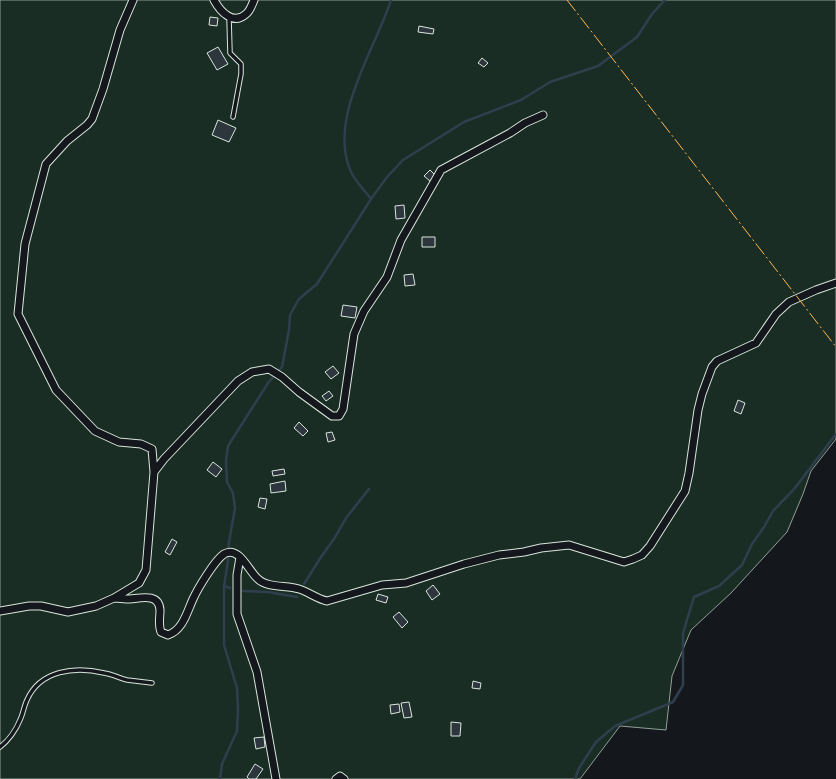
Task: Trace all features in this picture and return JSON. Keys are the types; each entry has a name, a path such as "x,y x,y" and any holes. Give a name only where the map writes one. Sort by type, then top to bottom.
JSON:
{"street":[{"path":"0,611 29,606 41,606 68,612 96,606 114,598 138,583 146,570 154,472 152,449 141,444 119,442 95,431 56,390 18,314 25,244 46,164 67,141 87,125 92,119 103,89 120,30 133,0"},
{"path":"214,0 224,14 229,18 240,18 248,14 254,0"},
{"path":"154,472 238,381 252,372 269,369 282,377 299,392 332,416 339,416 343,409 354,334 364,311 387,277 401,240 441,170 510,133 525,123 543,115"},
{"path":"114,598 131,599 150,597 155,600 159,604 161,632 168,635 175,632 182,624 194,597 219,558 228,553 238,555 256,579 265,584 299,589 320,600 327,601 382,585 406,583 464,564 498,555 541,548 569,545 624,562 633,559 642,555 650,546 685,491 698,410 702,394 712,368 717,362 756,343 776,314 789,302 836,283"},
{"path":"240,558 237,575 237,614 257,672 276,779"},
{"path":"336,779 340,776 344,779"}],"lane":[{"path":"229,18 230,53 241,64 241,74 233,116"},
{"path":"0,747 11,736 20,721 31,692 37,684 49,676 59,672 84,670 102,672 127,679 152,683"}],"green space":[{"path":"0,0 836,0 836,439 811,471 787,532 731,593 691,630 672,676 666,730 620,726 580,779 0,779"}],"building":[{"path":"210,17 218,18 217,26 209,25"},
{"path":"419,26 434,29 433,34 418,32"},
{"path":"218,47 228,64 217,70 207,53"},
{"path":"482,58 488,63 484,67 478,63"},
{"path":"218,120 236,128 229,142 212,135"},
{"path":"430,170 435,175 430,181 424,176"},
{"path":"404,205 405,218 396,219 395,206"},
{"path":"422,237 435,237 435,247 422,247"},
{"path":"413,274 415,285 405,286 404,275"},
{"path":"343,305 357,307 355,318 341,316"},
{"path":"333,366 339,373 331,379 325,372"},
{"path":"329,391 333,396 326,401 322,396"},
{"path":"738,400 745,403 741,414 734,411"},
{"path":"299,422 308,431 303,436 294,428"},
{"path":"332,432 335,440 328,442 326,433"},
{"path":"213,462 222,469 216,477 207,470"},
{"path":"284,469 285,474 273,476 272,471"},
{"path":"285,481 286,491 271,493 270,484"},
{"path":"260,498 267,499 265,509 258,507"},
{"path":"172,539 177,542 170,555 165,552"},
{"path":"433,585 440,594 432,600 426,591"},
{"path":"378,594 388,597 386,603 376,600"},
{"path":"399,612 408,622 402,628 393,617"},
{"path":"473,681 481,683 480,689 472,688"},
{"path":"409,702 412,717 404,718 401,703"},
{"path":"399,704 400,712 391,714 390,705"},
{"path":"451,722 461,723 460,736 451,736"},
{"path":"264,737 265,747 256,749 254,738"},
{"path":"255,764 263,769 256,779 249,779 247,777"}],"waterway":[{"path":"371,199 351,172 345,151 345,130 349,107 356,85 391,0"},
{"path":"220,779 222,764 237,731 238,709 237,688 224,645 224,586 235,508 233,493 227,482 226,461 228,446 268,383 282,367 289,330 290,315 299,299 317,284 371,199 387,177 403,160 464,122 521,100 550,82 598,66 637,37 652,14 665,0"},
{"path":"575,779 579,768 596,742 615,726 673,702 683,685 683,633 694,597 719,586 742,565 752,544 773,511 795,488 836,434"},
{"path":"304,584 346,518 369,489"},
{"path":"224,586 230,588"},
{"path":"243,591 268,592 297,597"}],"power":[{"path":"567,0 836,347"}]}
